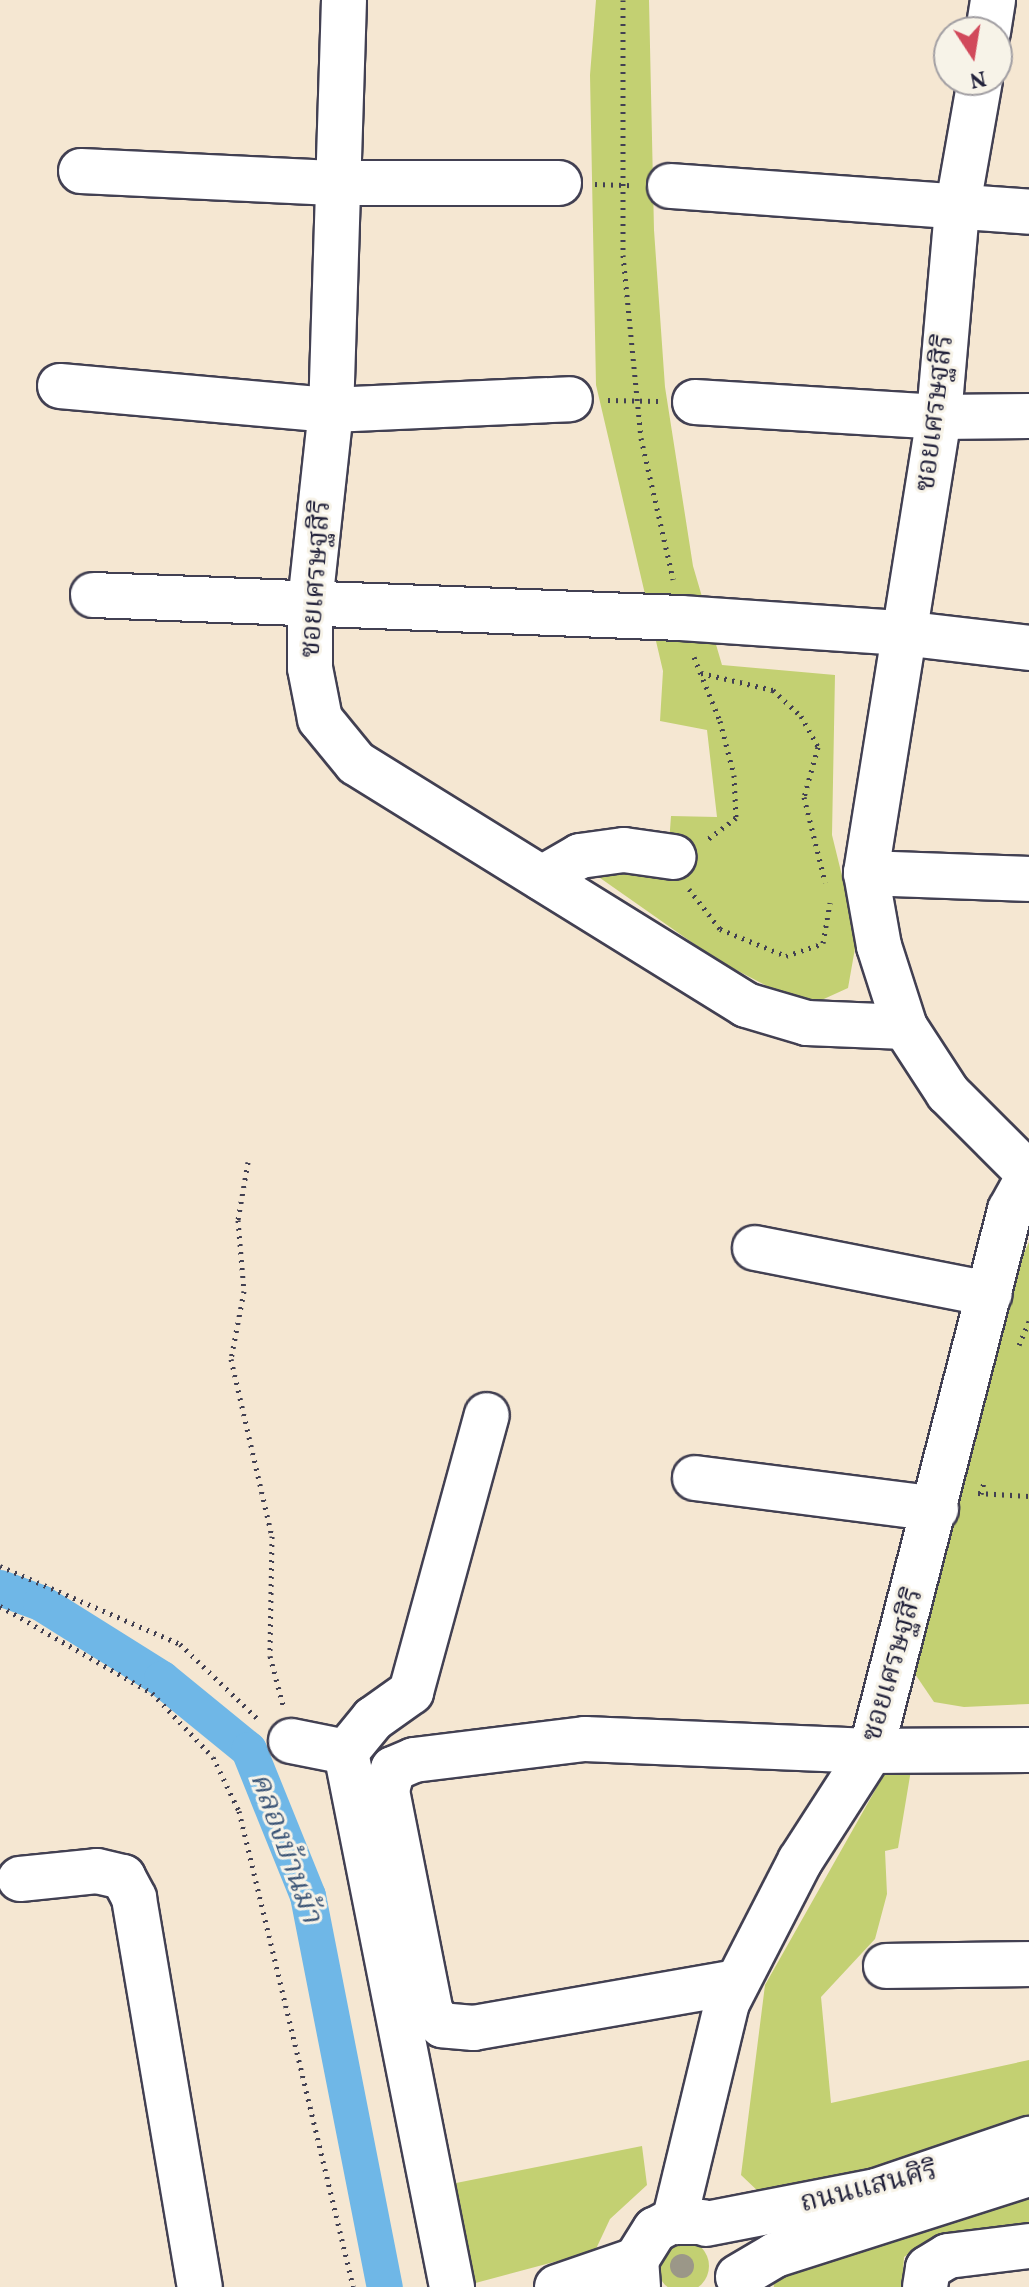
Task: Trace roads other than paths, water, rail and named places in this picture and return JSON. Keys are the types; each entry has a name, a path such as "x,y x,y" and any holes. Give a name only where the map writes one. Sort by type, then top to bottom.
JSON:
{"street":[{"name":"ซอยเศรษฐสิริ","path":"344,0 331,410 310,603 310,668 320,719 356,763 746,1005 807,1023 905,1027"},
{"name":"ซอยเศรษฐสิริ","path":"690,2223 707,2069 737,1982 800,1861 871,1751 939,1498 1010,1210 1029,1175 948,1093 905,1027 879,946 866,873 939,417 957,210 977,96"},
{"path":"81,171 339,183 559,183"},
{"path":"670,186 957,210 1029,212"},
{"path":"60,386 331,410 570,399"},
{"path":"695,402 939,417 1029,416"},
{"path":"93,595 681,618 902,633 1029,648"},
{"path":"542,878 580,856 624,850 687,860"},
{"path":"866,873 1029,879"},
{"path":"755,1248 990,1294"},
{"path":"346,1752 373,1719 411,1692 487,1415"},
{"path":"695,1478 939,1498"},
{"path":"737,1982 474,2028 442,2025 431,2013 387,1790 393,1769 414,1760 585,1739 871,1751 1029,1750"},
{"path":"291,1741 346,1752"},
{"path":"346,1752 452,2287"},
{"path":"20,1879 97,1871 123,1877 134,1898 200,2287"},
{"path":"886,1966 1029,1964"},
{"name":"ถนนแสนศิริ","path":"690,2223 876,2191 1022,2159"},
{"name":"ถนนแสนศิริ","path":"737,2282 775,2255 1022,2159"},
{"path":"557,2287 637,2274 655,2230 690,2223 731,2244 737,2282"},
{"path":"925,2287 928,2268 948,2256 992,2246 1029,2246"}],"waterway":[{"name":"คลองบ้านม้า","path":"0,1588 41,1603 162,1679 249,1750 308,1896 385,2287"}]}
